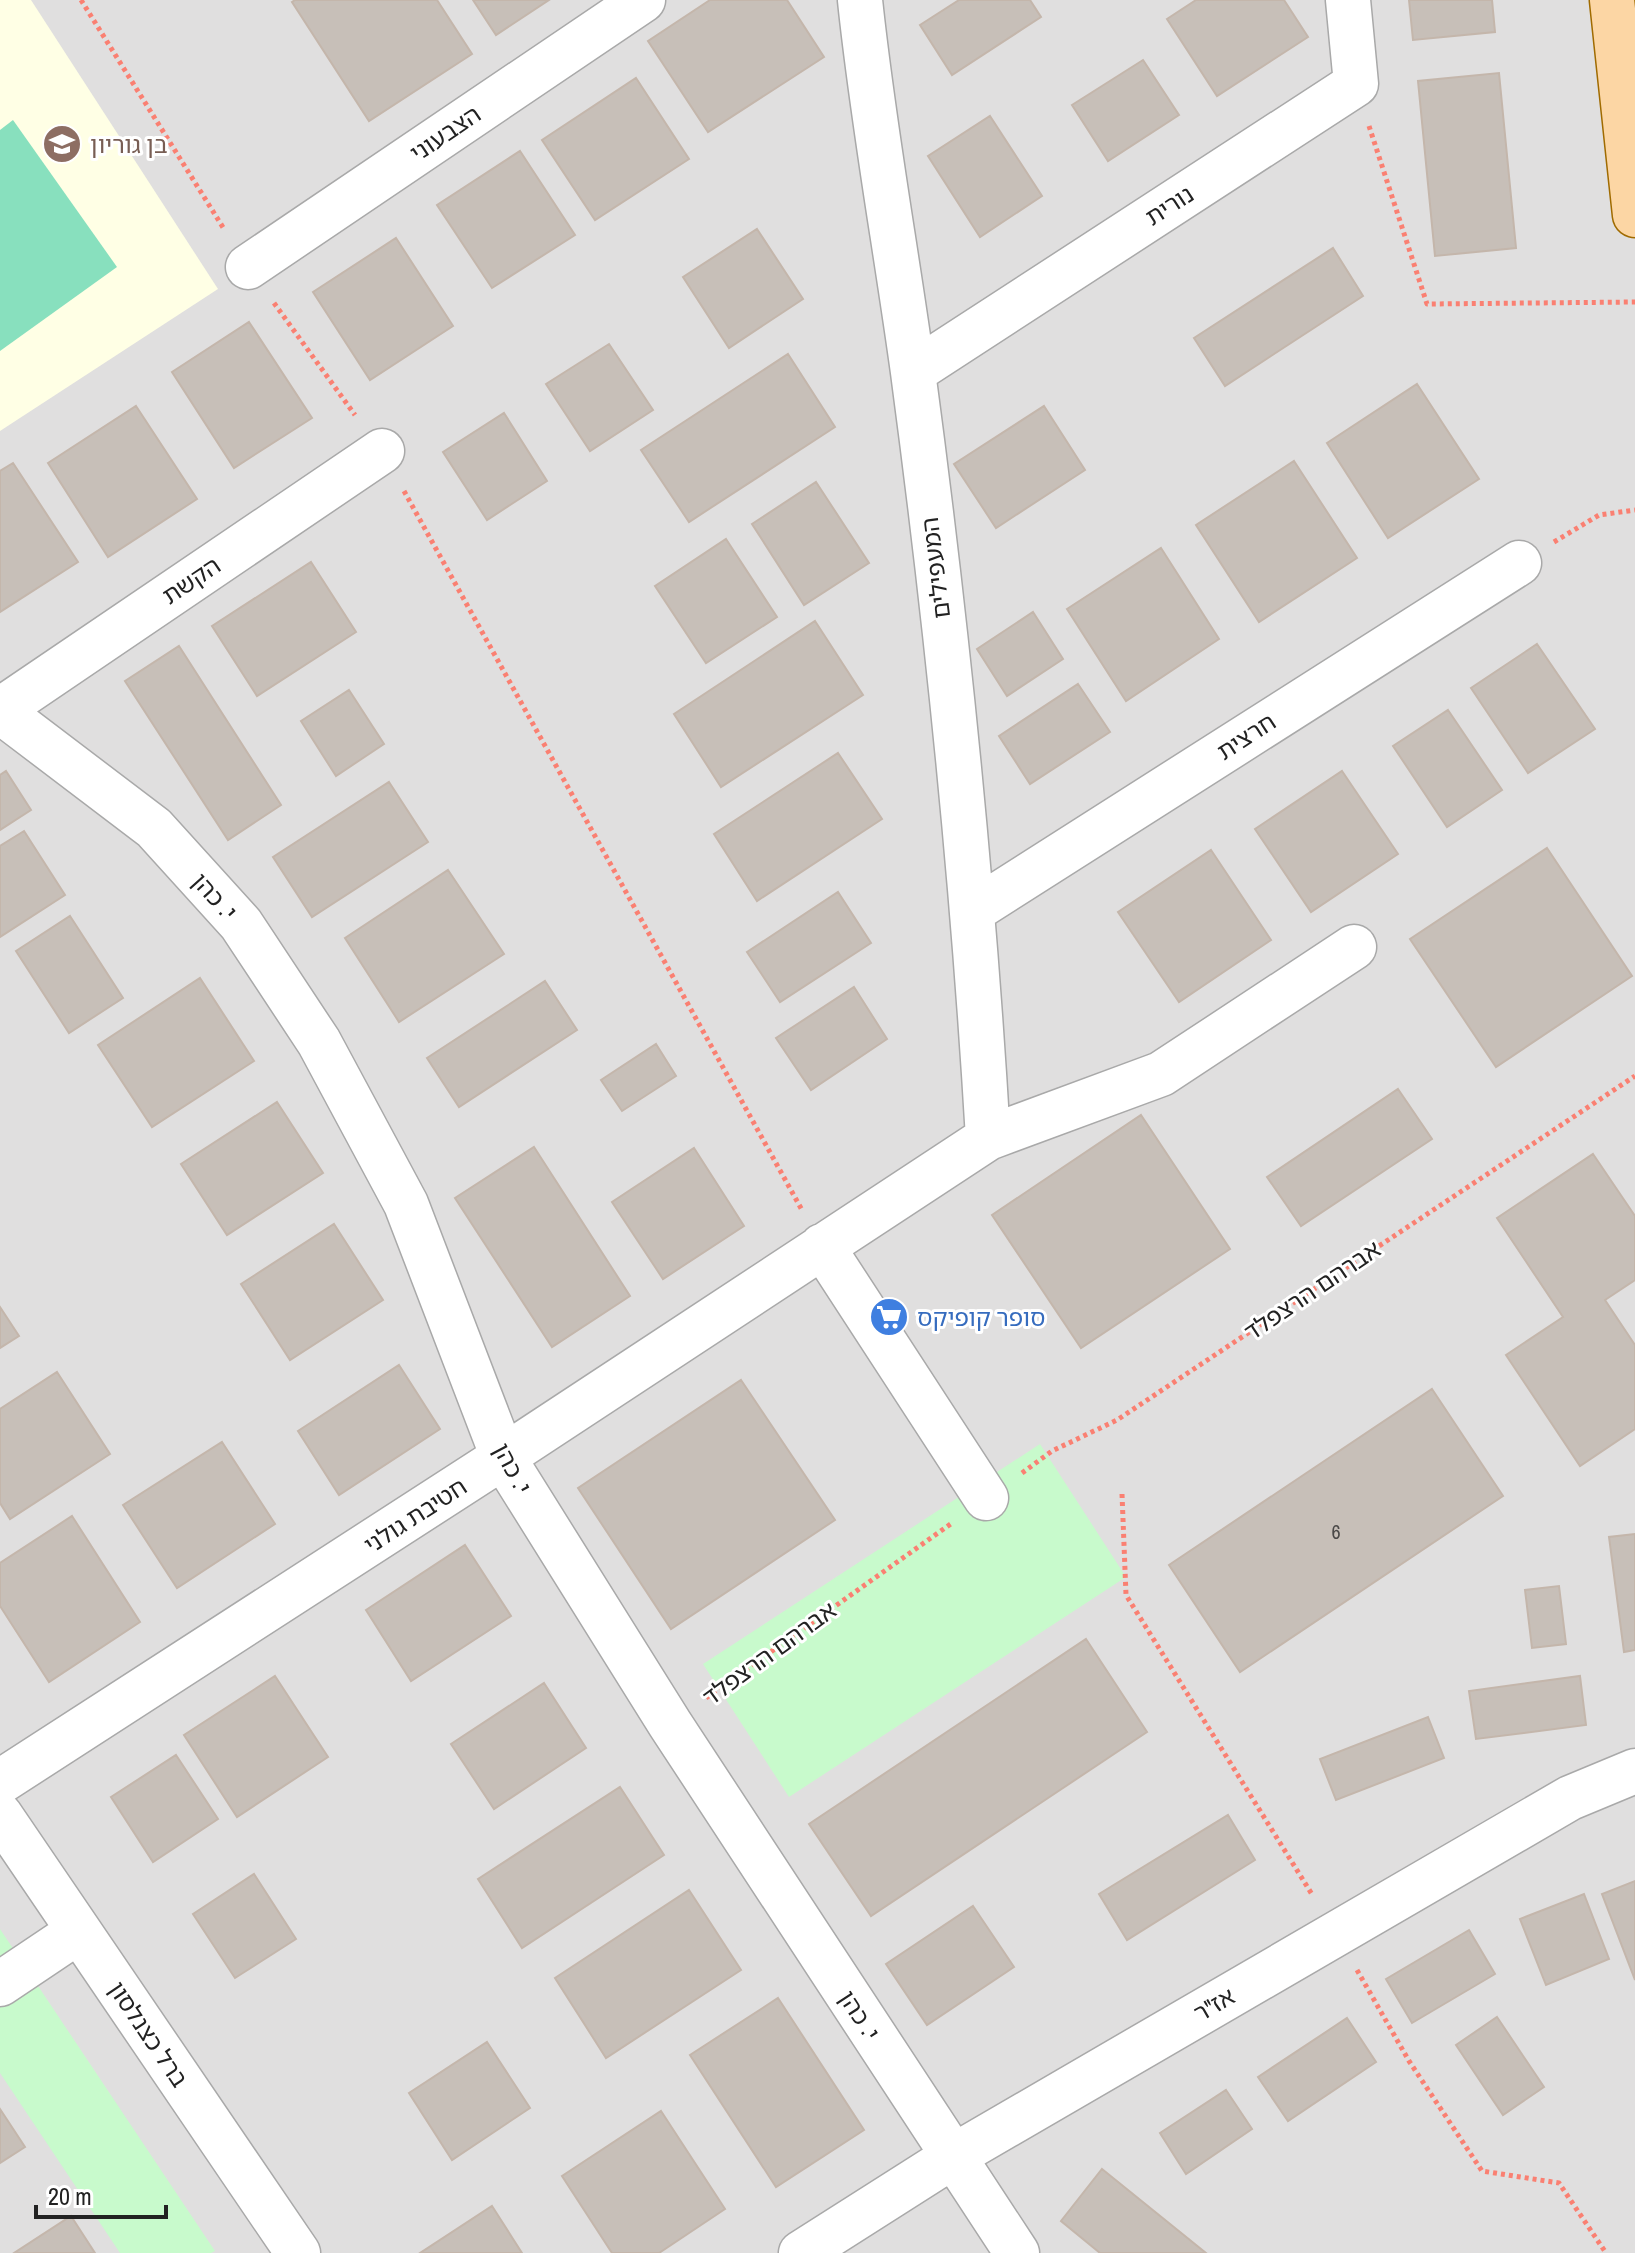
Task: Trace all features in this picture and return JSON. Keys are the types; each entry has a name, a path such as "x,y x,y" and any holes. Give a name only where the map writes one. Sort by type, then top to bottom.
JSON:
{"main road":[{"path":"1612,0 1635,215"}],"street":[{"name":"הצבעוני","path":"248,267 643,0"},
{"name":"המעפילים","path":"860,0 870,93 913,372 974,910 988,1138"},
{"path":"1348,0 1356,84"},
{"name":"נורית","path":"913,372 1356,84"},
{"name":"הקשת","path":"0,710 382,451"},
{"name":"חרצית","path":"974,910 1519,563"},
{"name":"י. כהן","path":"0,710 154,828 241,924 319,1042 406,1204 503,1457 670,1724 1017,2253"},
{"name":"חטיבת גולני","path":"0,1782 503,1457 988,1138 1161,1074 1354,947"},
{"path":"822,1246 986,1498"},
{"name":"אז\"ר","path":"801,2253 952,2157 1336,1933 1570,1798 1635,1771"},
{"name":"ברל כצנלסון","path":"0,1815 298,2253"},
{"path":"0,1984 79,1931"}],"path":[{"path":"81,0 248,267 382,451 822,1246"},
{"path":"1356,84 1427,304 1635,302"},
{"path":"1519,563 1599,515 1635,510"},
{"name":"אברהם הרצפלד","path":"670,1724 1052,1451 1117,1420 1635,1076"},
{"path":"1122,1494 1126,1595 1336,1933 1409,2061 1482,2171 1559,2183 1606,2253"}],"shaded area":[{"path":"0,0 1635,0 1635,2253 0,2253"},
{"name":"בן גוריון","path":"0,0 31,0 218,289 0,431"}],"green space":[{"path":"13,120 117,267 0,351 0,130"},
{"path":"1040,1444 1126,1577 789,1797 703,1664"},
{"path":"0,1929 215,2251 120,2253 0,2073"}],"building":[{"path":"437,0 472,54 369,121 292,2"},
{"path":"473,0 549,0 496,35"},
{"path":"710,0 787,0 824,57 708,132 648,41"},
{"path":"959,0 1030,0 1041,17 952,75 920,25"},
{"path":"1196,0 1284,0 1308,37 1217,96 1167,19"},
{"path":"1409,0 1492,0 1495,32 1413,40"},
{"path":"1143,60 1179,115 1108,161 1072,105"},
{"path":"1499,73 1516,248 1435,256 1418,81"},
{"path":"636,78 689,159 595,220 542,140"},
{"path":"990,116 1042,196 980,237 928,156"},
{"path":"520,151 575,235 492,288 437,205"},
{"path":"757,229 803,299 729,348 683,277"},
{"path":"396,238 453,326 370,380 313,292"},
{"path":"1333,248 1363,296 1225,386 1194,338"},
{"path":"249,322 312,418 234,468 172,372"},
{"path":"609,344 653,410 590,451 546,384"},
{"path":"788,354 835,427 689,522 641,450"},
{"path":"1417,384 1479,479 1388,538 1327,443"},
{"path":"136,406 197,499 108,557 48,463"},
{"path":"1044,406 1085,470 996,528 954,464"},
{"path":"504,413 547,481 487,520 443,452"},
{"path":"1294,461 1357,558 1259,622 1196,525"},
{"path":"13,463 78,562 0,612 0,471"},
{"path":"816,482 869,563 804,605 752,524"},
{"path":"726,539 777,617 706,663 655,586"},
{"path":"1161,548 1219,639 1126,701 1067,609"},
{"path":"311,562 356,632 257,696 212,626"},
{"path":"1033,612 1063,659 1007,696 977,649"},
{"path":"815,621 863,695 721,787 674,714"},
{"path":"1537,644 1595,729 1528,773 1471,688"},
{"path":"179,646 281,805 228,840 125,681"},
{"path":"1078,684 1110,732 1030,784 999,736"},
{"path":"349,690 384,744 336,776 301,721"},
{"path":"1448,710 1502,790 1447,827 1393,746"},
{"path":"838,753 882,819 757,901 714,834"},
{"path":"6,771 31,810 0,830 0,775"},
{"path":"1342,771 1398,854 1311,912 1255,829"},
{"path":"389,782 428,842 312,917 273,857"},
{"path":"24,831 65,895 0,937 0,846"},
{"path":"1547,848 1632,976 1496,1067 1410,939"},
{"path":"1211,850 1271,940 1179,1002 1118,912"},
{"path":"448,870 504,954 399,1022 345,938"},
{"path":"838,892 871,943 780,1002 747,952"},
{"path":"70,916 123,998 69,1033 16,951"},
{"path":"200,978 254,1061 152,1127 98,1045"},
{"path":"545,981 577,1030 459,1107 427,1058"},
{"path":"854,987 887,1039 811,1090 776,1038"},
{"path":"656,1044 676,1076 622,1111 601,1080"},
{"path":"1398,1089 1432,1139 1301,1226 1267,1177"},
{"path":"277,1102 323,1173 227,1235 181,1164"},
{"path":"1141,1115 1230,1249 1081,1348 992,1215"},
{"path":"534,1147 630,1296 552,1347 455,1198"},
{"path":"694,1148 744,1226 663,1279 612,1202"},
{"path":"1593,1154 1635,1216 1635,1280 1605,1300 1635,1345 1635,1429 1580,1466 1506,1355 1563,1317 1497,1218"},
{"path":"334,1224 383,1300 290,1360 241,1284"},
{"path":"0,1307 19,1336 0,1348"},
{"path":"399,1365 440,1429 339,1495 298,1431"},
{"path":"57,1372 110,1454 10,1519 0,1503 0,1409"},
{"path":"741,1380 835,1520 671,1629 578,1488"},
{"path":"1432,1389 1503,1496 1240,1672 1169,1565"},
{"path":"222,1442 275,1524 177,1588 123,1505"},
{"path":"72,1516 140,1622 49,1682 0,1606 0,1563"},
{"path":"1635,1534 1635,1650 1624,1652 1609,1537"},
{"path":"465,1545 511,1616 411,1681 366,1610"},
{"path":"1559,1586 1566,1644 1532,1648 1525,1590"},
{"path":"1086,1639 1147,1732 871,1916 809,1824"},
{"path":"275,1676 328,1757 237,1817 184,1735"},
{"path":"1580,1676 1586,1725 1476,1739 1469,1691"},
{"path":"544,1683 586,1748 494,1809 451,1744"},
{"path":"1428,1717 1444,1758 1336,1800 1320,1759"},
{"path":"176,1755 218,1819 153,1862 111,1797"},
{"path":"620,1787 664,1855 522,1948 478,1879"},
{"path":"1228,1815 1255,1860 1127,1940 1099,1894"},
{"path":"254,1874 296,1939 235,1978 193,1914"},
{"path":"1635,1881 1635,1980 1602,1894"},
{"path":"689,1890 741,1970 606,2058 555,1978"},
{"path":"1584,1894 1609,1959 1546,1985 1520,1919"},
{"path":"973,1906 1014,1967 927,2025 886,1964"},
{"path":"1469,1930 1495,1974 1412,2023 1386,1979"},
{"path":"778,1998 864,2130 776,2187 690,2055"},
{"path":"1497,2017 1544,2087 1503,2115 1456,2045"},
{"path":"1347,2018 1376,2062 1288,2121 1258,2077"},
{"path":"487,2042 530,2108 452,2160 409,2093"},
{"path":"1226,2090 1252,2129 1186,2174 1160,2133"},
{"path":"0,2109 25,2147 0,2163"},
{"path":"661,2111 725,2209 659,2253 612,2253 562,2176"},
{"path":"1102,2169 1206,2253 1100,2253 1061,2221"},
{"path":"492,2206 522,2253 420,2253"},
{"path":"71,2216 95,2253 14,2253"}],"place":[{"name":"בן גוריון","path":"62,144"},
{"name":"סופר קופיקס","path":"889,1317"}]}
